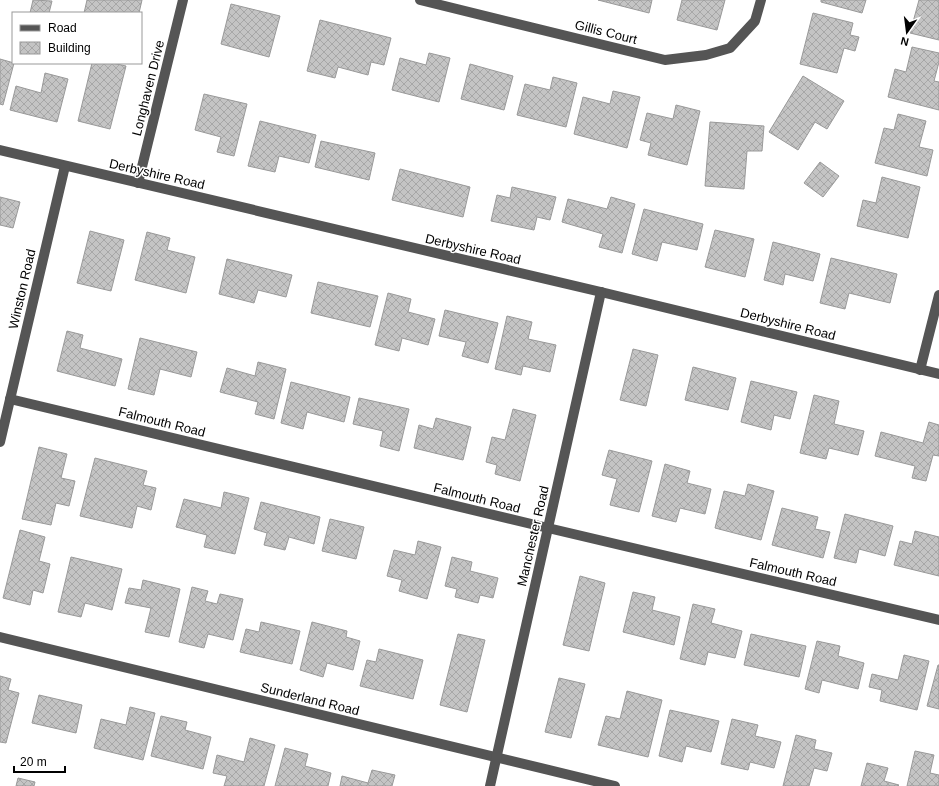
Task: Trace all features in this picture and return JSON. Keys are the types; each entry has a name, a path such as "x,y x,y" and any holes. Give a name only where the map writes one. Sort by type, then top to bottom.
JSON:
{"street":[{"name":"Longhaven Drive","path":"138,183 183,0"},
{"name":"Gillis Court","path":"420,0 665,60 706,55 730,48 755,21 761,0"},
{"name":"Derbyshire Road","path":"0,150 601,292 939,374"},
{"name":"Winston Road","path":"0,442 65,166"},
{"name":"Manchester Road","path":"490,786 601,292"},
{"path":"920,370 939,295"},
{"name":"Falmouth Road","path":"10,399 939,620"},
{"name":"Sunderland Road","path":"0,637 615,786"}],"building":[{"path":"33,0 52,1 49,12 30,12"},
{"path":"87,0 142,0 139,12 84,12"},
{"path":"598,0 652,0 649,13"},
{"path":"682,0 725,0 717,30 677,20"},
{"path":"821,0 866,0 862,13 821,2"},
{"path":"919,0 939,0 939,40 910,33"},
{"path":"231,4 280,16 269,57 221,44"},
{"path":"813,13 853,23 850,35 859,37 855,51 844,48 837,73 800,64"},
{"path":"320,20 391,38 384,65 371,62 368,75 338,67 335,78 307,71"},
{"path":"912,47 939,53 939,62 934,81 939,82 939,110 888,97 895,69 906,72"},
{"path":"429,53 450,58 439,102 392,90 400,58 426,65"},
{"path":"0,59 14,64 3,105 0,104"},
{"path":"92,64 117,64 126,66 110,129 78,121"},
{"path":"470,64 513,76 504,110 461,99"},
{"path":"45,73 68,79 57,122 10,110 16,86 41,93"},
{"path":"803,76 844,101 827,129 815,122 798,150 769,132"},
{"path":"553,77 577,83 566,127 517,115 525,84 550,90"},
{"path":"613,91 640,97 627,148 574,134 583,97 610,104"},
{"path":"204,94 247,104 234,156 217,152 221,137 195,130"},
{"path":"676,105 700,111 687,165 648,155 651,143 640,140 647,113 673,119"},
{"path":"898,114 926,121 919,147 933,150 927,176 875,163 884,128 894,130"},
{"path":"260,121 316,135 309,163 279,156 275,172 248,166"},
{"path":"710,122 764,126 762,151 747,151 744,189 705,186"},
{"path":"321,141 375,153 369,180 315,167"},
{"path":"820,162 839,176 823,197 804,183"},
{"path":"400,169 470,187 463,217 392,200"},
{"path":"882,177 920,187 908,238 857,226 863,200 876,203"},
{"path":"512,187 556,197 550,220 537,217 534,230 491,221 497,195 510,198"},
{"path":"0,197 20,202 13,228 0,225"},
{"path":"611,197 635,204 622,253 599,247 603,234 562,222 568,199 607,209"},
{"path":"644,209 703,224 697,250 662,242 657,261 632,254"},
{"path":"715,230 754,239 745,277 705,267"},
{"path":"90,231 124,240 111,291 77,283"},
{"path":"147,232 170,238 167,250 195,257 186,293 135,280"},
{"path":"773,242 820,254 813,281 785,274 783,285 764,280"},
{"path":"831,258 897,274 890,303 849,293 845,309 820,303"},
{"path":"227,259 292,275 286,297 258,290 254,303 219,294"},
{"path":"318,282 378,296 370,327 311,313"},
{"path":"388,293 411,299 408,312 435,319 428,345 402,338 399,351 375,345"},
{"path":"445,310 498,323 488,363 462,356 466,342 439,336"},
{"path":"507,316 532,322 528,339 556,345 550,372 523,366 521,375 495,369"},
{"path":"67,331 83,335 80,348 122,359 115,386 57,371"},
{"path":"140,338 197,352 191,377 160,369 154,395 128,389"},
{"path":"633,349 658,355 646,406 620,400"},
{"path":"258,362 286,369 274,419 255,414 258,402 220,392 227,368 255,376"},
{"path":"693,367 736,378 728,410 685,400"},
{"path":"751,381 797,392 790,419 774,415 771,430 741,422"},
{"path":"291,382 350,397 344,422 307,412 303,429 281,423"},
{"path":"814,395 839,401 834,424 864,431 858,455 829,448 826,459 800,453"},
{"path":"359,398 409,409 399,451 380,446 383,431 353,424"},
{"path":"513,409 536,415 520,481 495,474 497,465 486,462 492,437 505,440"},
{"path":"436,418 471,427 463,460 414,448 419,425 433,429"},
{"path":"929,422 939,425 939,456 933,455 926,481 912,478 915,466 875,456 881,432 923,443"},
{"path":"39,447 67,454 61,478 75,481 69,506 56,503 51,525 22,519"},
{"path":"609,450 652,461 639,512 610,505 617,479 602,475"},
{"path":"95,458 147,471 143,485 156,488 151,510 137,506 132,528 80,516"},
{"path":"665,464 690,471 687,483 711,489 705,514 680,508 676,522 652,516"},
{"path":"748,484 774,491 761,540 715,528 724,491 745,496"},
{"path":"224,492 249,498 235,554 204,547 207,535 176,527 184,499 221,508"},
{"path":"261,502 320,517 314,544 289,537 285,550 264,545 267,533 254,529"},
{"path":"782,508 818,517 815,529 830,532 823,558 772,545"},
{"path":"845,514 893,526 885,556 859,549 856,563 834,558"},
{"path":"330,519 364,527 356,559 322,551"},
{"path":"20,530 45,537 39,561 50,564 43,593 33,590 30,605 3,598"},
{"path":"915,531 939,537 939,576 894,565 900,541 912,544"},
{"path":"418,541 441,547 427,599 399,591 402,580 387,576 394,550 415,555"},
{"path":"71,557 122,569 112,610 85,603 81,617 58,612"},
{"path":"452,557 472,562 470,571 498,578 493,598 480,595 478,603 455,597 457,589 445,586"},
{"path":"580,576 605,583 589,651 563,645"},
{"path":"143,580 180,589 169,637 145,632 151,608 125,603 129,588 141,590"},
{"path":"192,587 208,591 205,601 217,604 220,594 243,599 233,640 208,634 204,648 179,642"},
{"path":"633,592 655,597 652,610 680,617 674,645 623,632"},
{"path":"693,604 715,609 711,623 742,631 735,658 708,652 705,665 680,659"},
{"path":"261,622 300,631 292,664 240,652 246,629 259,632"},
{"path":"312,622 347,631 346,637 360,641 353,670 327,663 323,677 300,670"},
{"path":"458,634 485,640 467,712 440,705"},
{"path":"751,634 806,646 799,677 744,665"},
{"path":"817,641 840,646 838,656 864,663 858,689 822,680 819,693 805,689"},
{"path":"379,649 423,660 413,699 360,686 367,660 376,662"},
{"path":"904,655 929,661 917,710 880,701 882,690 869,687 872,674 898,680"},
{"path":"939,665 939,709 927,706"},
{"path":"0,676 11,679 8,690 19,693 6,743 0,742"},
{"path":"559,678 585,684 571,738 545,732"},
{"path":"627,691 662,700 648,757 598,745 606,716 620,719"},
{"path":"39,695 82,705 76,733 32,723"},
{"path":"130,707 155,713 143,760 94,748 101,719 126,725"},
{"path":"670,710 719,721 711,752 686,746 682,762 659,756"},
{"path":"161,716 187,722 185,730 211,737 203,769 151,756"},
{"path":"732,719 758,725 755,736 781,742 774,768 750,762 748,770 721,764"},
{"path":"796,735 816,740 814,749 832,753 827,771 814,768 809,786 783,786"},
{"path":"250,738 275,745 264,786 224,786 227,776 213,773 217,755 244,762"},
{"path":"285,748 308,754 305,766 331,773 328,786 275,786"},
{"path":"915,751 934,755 930,773 939,775 939,786 907,786"},
{"path":"867,763 888,768 884,781 899,785 861,786"},
{"path":"372,770 395,775 392,786 340,786 342,776 368,783"},
{"path":"18,778 35,782 34,786 16,786"}]}
